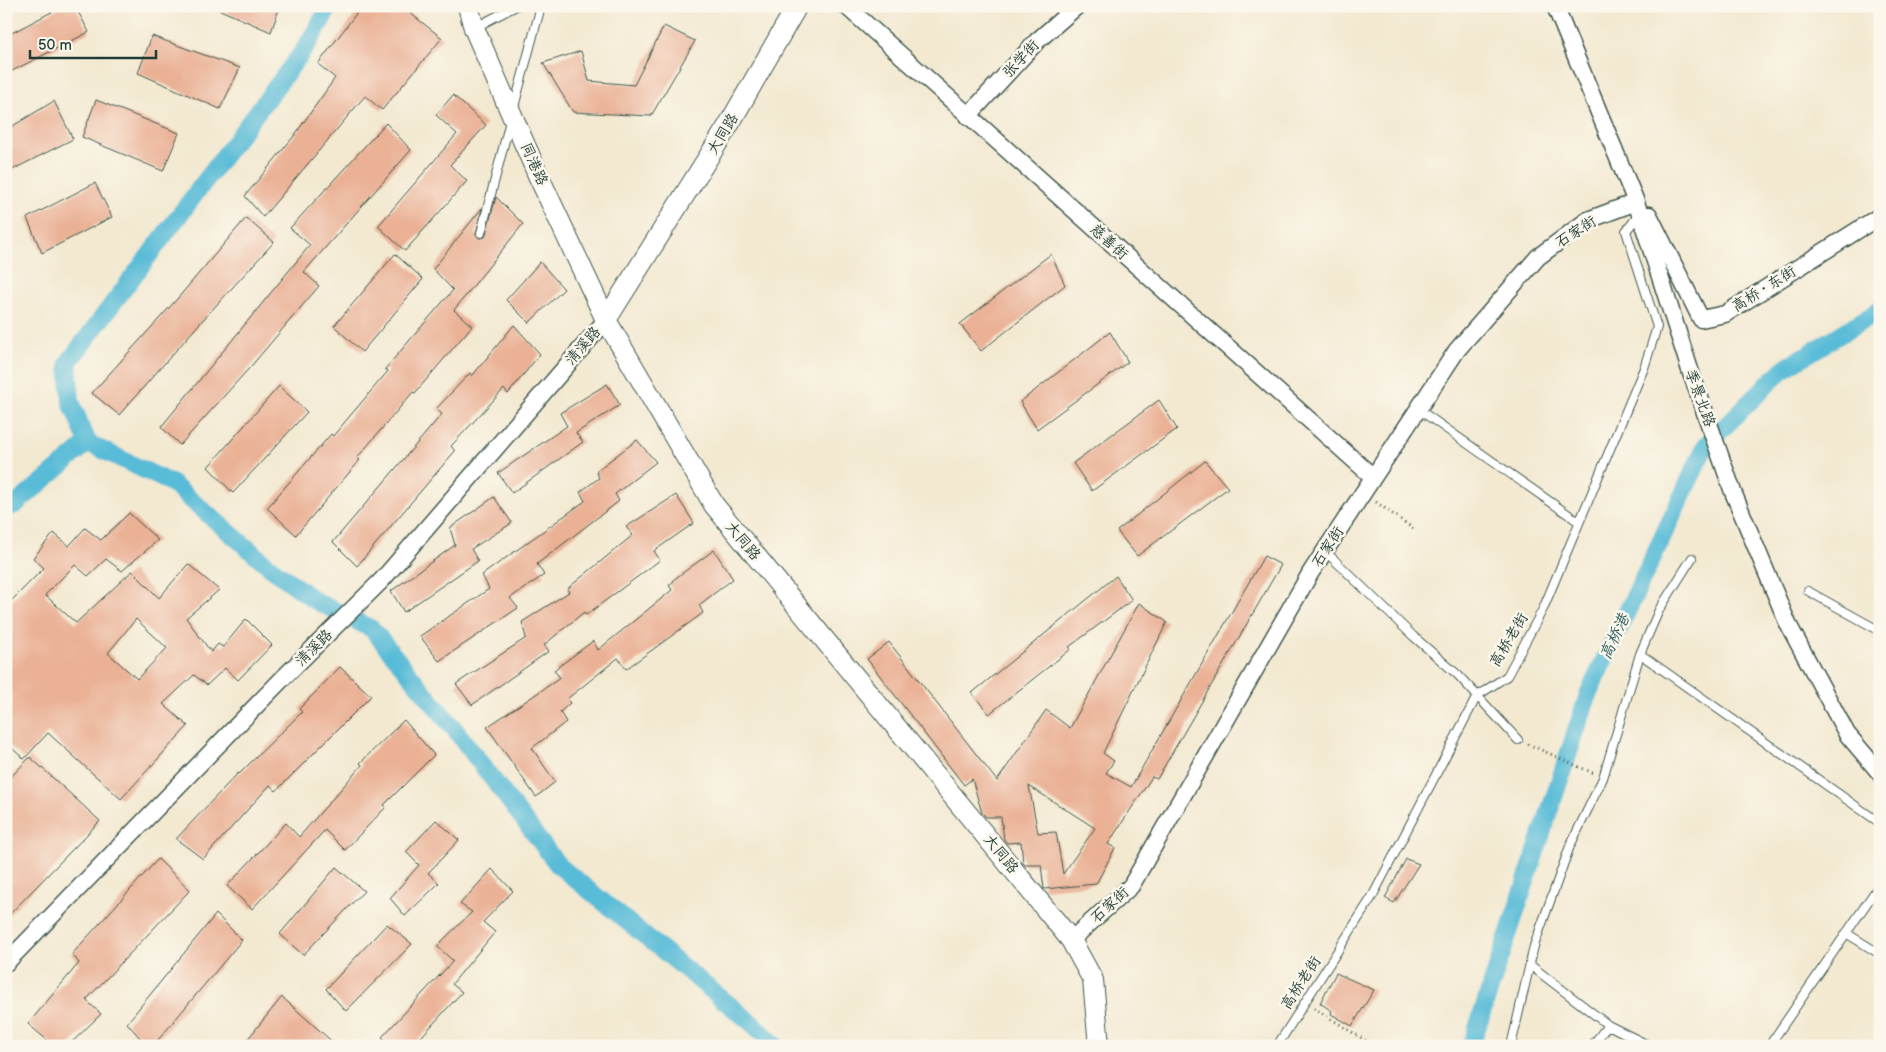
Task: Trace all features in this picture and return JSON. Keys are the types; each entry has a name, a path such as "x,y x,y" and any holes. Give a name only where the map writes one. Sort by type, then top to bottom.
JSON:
{"street":[{"name":"同港路","path":"468,6 474,28 512,115 606,320"},
{"name":"大同路","path":"797,6 728,126 606,320 714,505 1071,940 1093,980 1099,1046"},
{"name":"慈善街","path":"846,6 1373,477"},
{"name":"张学街","path":"968,116 1037,41 1077,6"},
{"name":"季景北路","path":"1555,6 1638,208 1690,370 1733,492 1788,624 1847,734 1880,774"},
{"name":"高桥 • 东街","path":"1638,208 1650,215 1701,319 1725,314 1880,216"},
{"name":"石家街","path":"1071,940 1131,886 1311,572 1457,350 1538,257 1588,220 1638,208"},
{"name":"清溪路","path":"6,963 382,580 606,320"}],"lane":[{"path":"474,28 516,6"},
{"path":"481,232 541,6"},
{"name":"高桥老街","path":"1277,1046 1372,897 1477,696 1507,676 1543,609 1644,368 1657,327 1626,231 1638,208"},
{"path":"1418,409 1579,522"},
{"path":"1325,551 1413,636 1458,675 1518,740"},
{"path":"1511,1046 1534,946 1570,846 1603,778 1640,654 1659,610 1692,558"},
{"path":"1808,591 1880,631"},
{"path":"1640,654 1880,823"},
{"path":"1769,1046 1880,884"},
{"path":"1846,933 1880,954"},
{"path":"1530,965 1608,1025 1650,1046"},
{"path":"1592,1046 1608,1025"}],"path":[{"path":"1363,493 1415,530"},
{"path":"1518,740 1603,778"},
{"path":"1305,1002 1374,1046"}],"building":[{"path":"63,6 75,6 89,32 6,74 6,36"},
{"path":"211,6 280,6 271,32"},
{"path":"362,6 401,6 442,38 382,110 365,96 263,217 245,196 294,136 335,78 318,64"},
{"path":"664,26 695,41 651,116 573,112 543,63 581,51 589,81 634,85"},
{"path":"152,36 240,68 220,109 138,73"},
{"path":"453,95 486,125 450,165 467,181 405,251 378,226 457,134 436,115"},
{"path":"96,100 179,133 163,171 82,137"},
{"path":"54,101 73,139 6,173 6,130"},
{"path":"386,123 411,150 304,272 319,286 252,365 180,445 161,427 310,245 290,228"},
{"path":"95,183 112,217 42,253 27,218"},
{"path":"496,197 523,224 454,310 472,326 357,458 360,460 296,535 267,508 331,434 333,436 388,371 385,369 453,290 433,269 482,208 476,234 479,238 485,237"},
{"path":"246,218 274,242 119,415 92,393 177,299"},
{"path":"395,254 423,279 362,352 334,326"},
{"path":"1051,254 1065,285 981,351 960,324"},
{"path":"540,262 564,289 529,323 506,300"},
{"path":"514,325 540,354 508,394 504,389 451,446 455,451 357,566 333,542 442,414 436,409 470,373 472,376"},
{"path":"1110,332 1128,362 1037,429 1020,402"},
{"path":"607,384 620,405 576,433 583,442 512,493 498,473 567,426 560,413"},
{"path":"279,386 307,412 233,493 208,467"},
{"path":"1159,400 1177,429 1092,491 1073,463"},
{"path":"637,440 656,462 615,494 619,501 537,564 544,575 510,598 518,608 439,661 420,636 489,589 482,575 585,501 580,492 599,478 596,471"},
{"path":"1205,461 1228,488 1137,556 1117,531"},
{"path":"676,495 694,523 654,551 660,560 586,615 584,612 544,645 549,651 472,705 456,684 526,638 522,622 569,592 567,589 633,535 626,527"},
{"path":"494,497 512,523 471,549 478,561 404,612 391,591 455,545 450,528"},
{"path":"129,513 158,540 122,571 106,559 88,576 75,565 45,595 76,623 132,571 159,598 188,564 219,590 186,618 211,652 218,644 223,647 246,619 272,645 238,680 225,668 207,685 194,675 163,704 188,726 121,799 48,733 24,759 6,743 6,606 44,568 33,558 54,533 69,546 85,528 101,540","holes":["136,619 167,648 137,679 108,653"]},
{"path":"714,550 733,579 699,605 703,613 626,669 618,658 567,699 570,703 560,712 566,722 532,748 555,782 536,797 487,727 560,678 554,670 593,641 598,650 672,590 669,585 673,580"},
{"path":"1264,556 1281,565 1157,779 1152,777 1108,844 1115,848 1096,884 1044,889 1041,865 1025,865 1023,863 1021,842 1007,843 1004,839 1001,817 986,817 982,813 972,779 964,785 867,659 889,642 997,781 1046,710 1070,728 1139,603 1167,622 1103,753 1114,761 1106,773 1131,787","holes":["1029,786 1095,828 1063,874 1056,832 1038,833"]},
{"path":"1116,576 1132,600 1069,647 1071,649 989,714 972,693"},
{"path":"340,667 371,696 276,791 270,785 203,859 176,839 238,773 302,712 299,709"},
{"path":"404,720 434,755 384,805 386,807 345,850 325,830 252,909 227,886 286,823 299,837 362,765 360,763"},
{"path":"30,757 100,821 6,918 6,782"},
{"path":"436,820 459,840 428,873 439,883 405,916 390,898 419,865 406,852"},
{"path":"158,859 190,890 86,1000 101,1014 68,1046 54,1046 28,1024 79,963 72,954"},
{"path":"1406,859 1419,864 1394,903 1385,898"},
{"path":"336,867 364,891 303,955 280,934"},
{"path":"492,869 513,891 483,922 495,932 452,984 462,992 413,1046 393,1046 382,1037 453,961 437,946 472,912 460,904"},
{"path":"216,914 242,940 153,1046 147,1046 127,1023"},
{"path":"387,924 412,944 346,1011 326,989"},
{"path":"1336,973 1374,990 1352,1026 1331,1014 1332,1011 1320,1003"},
{"path":"282,997 337,1046 242,1046"}],"waterway":[{"path":"330,6 306,47 68,363 71,402 88,443 171,483 270,567 314,600 372,629 456,731 558,865 754,1025 776,1046"},
{"name":"高桥港","path":"1471,1046 1589,692 1706,445 1782,370 1880,310"},
{"path":"6,508 15,505 88,443"}]}
